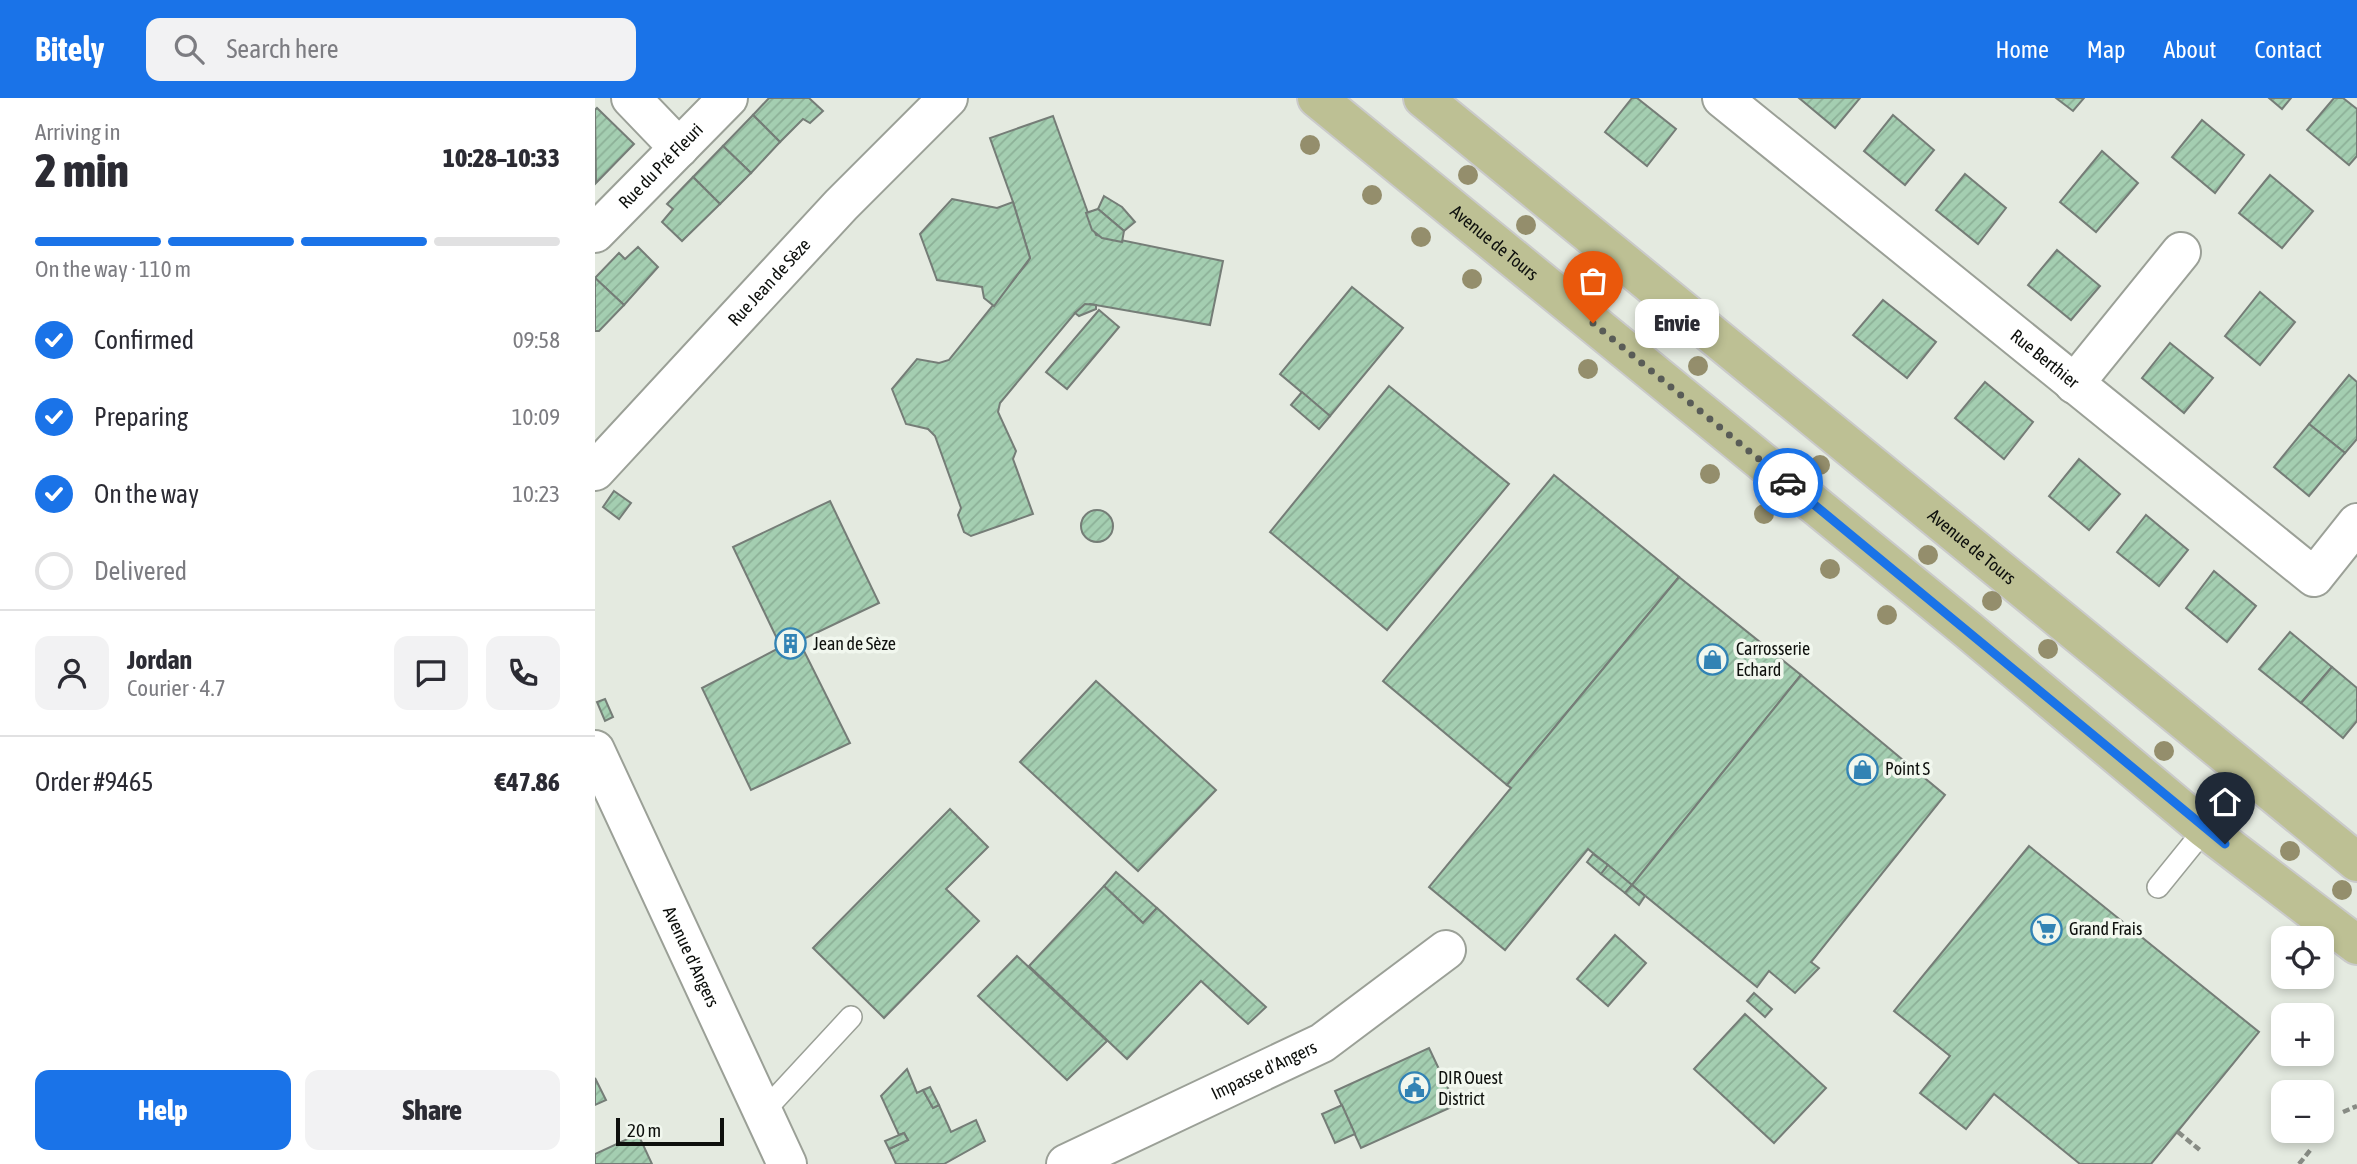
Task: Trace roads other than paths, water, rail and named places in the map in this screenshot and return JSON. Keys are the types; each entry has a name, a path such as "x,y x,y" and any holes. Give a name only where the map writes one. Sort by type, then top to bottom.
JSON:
{"main road":[{"name":"Avenue de Tours","path":"1317,98 1957,622 2204,829 2357,945"},
{"name":"Avenue de Tours","path":"1423,98 2357,862"}],"street":[{"path":"631,98 679,148"},
{"name":"Rue Jean de Sèze","path":"595,471 841,205 948,98"},
{"name":"Rue Berthier","path":"1722,98 2314,577 2357,523"},
{"name":"Rue du Pré Fleuri","path":"595,233 679,148 718,101"},
{"path":"2074,384 2181,252"},
{"name":"Avenue d'Angers","path":"595,750 787,1164"},
{"name":"Impasse d'Angers","path":"1066,1164 1322,1043 1445,950"}],"lane":[{"path":"2158,887 2204,829"},
{"path":"763,1112 852,1017"}],"place":[{"name":"Envie","path":"1593,323"},
{"name":"Jean de Sèze","path":"790,644"},
{"name":"Carrosserie Echard","path":"1713,659"},
{"name":"Point S","path":"1862,769"},
{"name":"Grand Frais","path":"2046,929"},
{"name":"DIR Ouest District","path":"1415,1088"}]}
